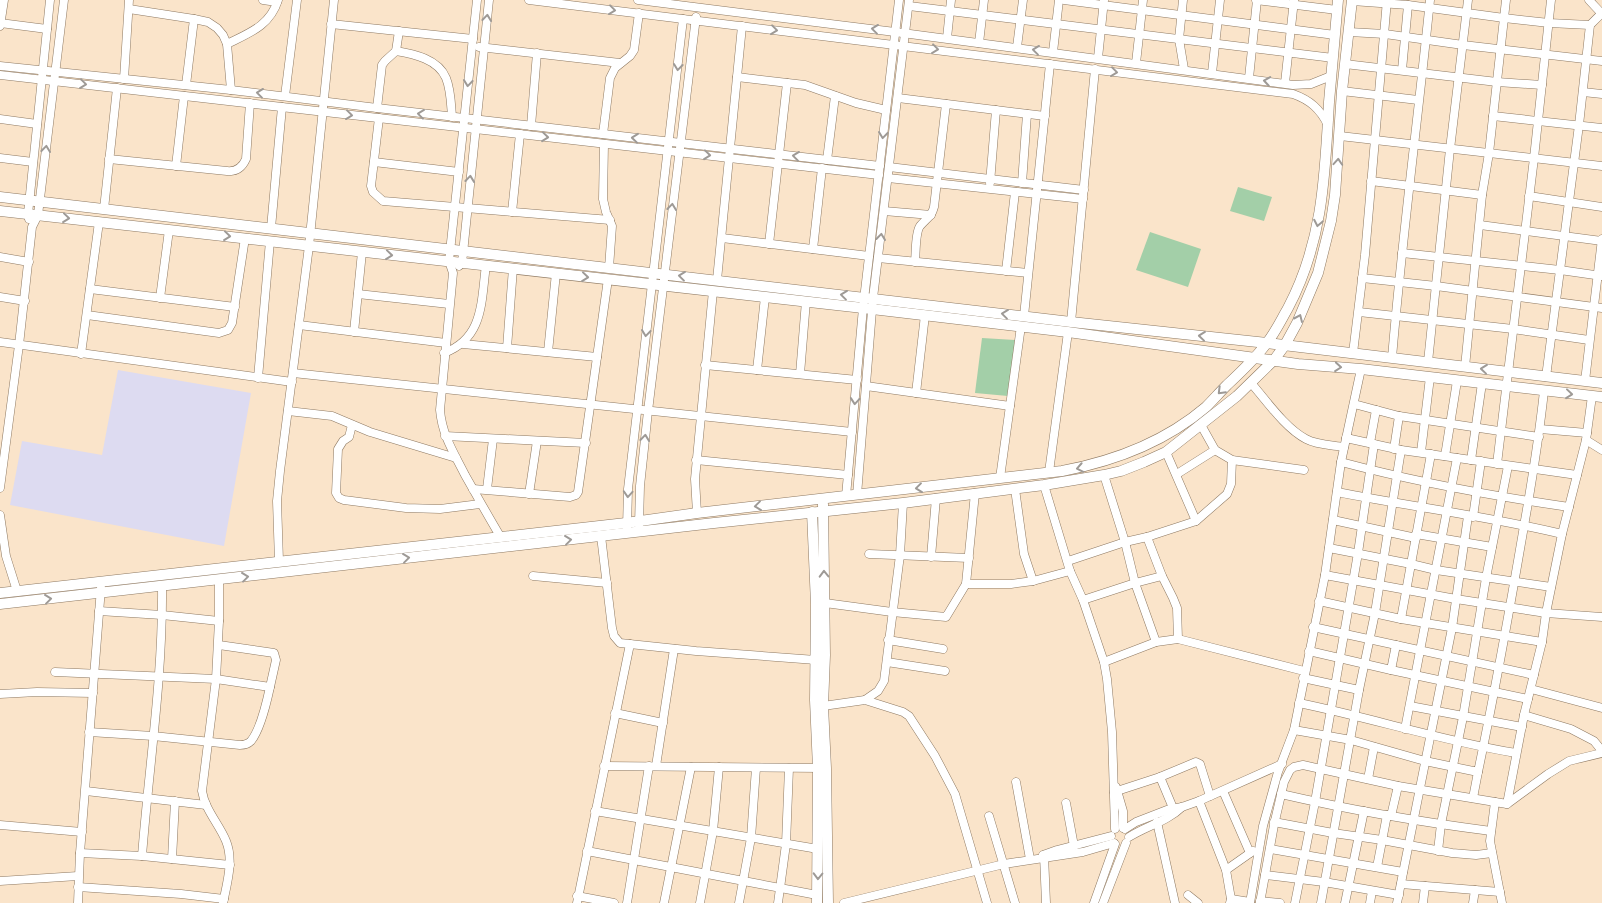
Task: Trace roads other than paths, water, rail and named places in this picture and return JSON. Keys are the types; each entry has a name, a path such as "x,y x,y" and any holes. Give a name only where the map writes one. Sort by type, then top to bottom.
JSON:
{"street":[{"path":"4,0 0,24 47,29"},
{"path":"34,201 33,162 50,0"},
{"path":"0,488 29,262 34,201 54,81 64,0"},
{"path":"124,79 129,0"},
{"path":"226,44 264,23 274,12 277,1 263,0"},
{"path":"285,96 297,0"},
{"path":"279,561 277,501 309,246 334,0"},
{"path":"477,0 450,249 449,261 453,273 441,388 441,417 445,436 480,504 500,536"},
{"path":"453,273 462,263 489,0"},
{"path":"529,0 1293,94 1318,108 1328,126"},
{"path":"638,0 979,42 1302,85 1311,84 1331,76"},
{"path":"851,495 866,386 869,256 899,0"},
{"path":"947,38 951,0"},
{"path":"979,42 984,0"},
{"path":"1017,48 1023,0"},
{"path":"1053,52 1059,0"},
{"path":"1064,0 1104,3 1142,10 1335,35"},
{"path":"1136,63 1143,0"},
{"path":"1183,0 1179,39 1184,69"},
{"path":"1212,73 1220,0"},
{"path":"640,526 697,513 1091,466 1119,457 1154,441 1205,407 1267,343 1295,295 1306,270 1314,244 1324,188 1331,76 1338,5 1257,0 1249,78"},
{"path":"1428,362 1450,149 1468,0"},
{"path":"1465,367 1482,195 1489,153 1506,0"},
{"path":"1497,464 1551,0"},
{"path":"1546,377 1590,25 1602,14 1589,0"},
{"path":"0,593 500,536 627,528 903,503 1044,485 1121,471 1166,452 1201,425 1274,360 1297,323 1318,273 1326,248 1335,195 1342,90 1352,1 1387,1 1408,5 1430,4 1504,18 1590,25"},
{"path":"1353,353 1359,312 1380,95 1387,1"},
{"path":"1285,83 1294,2"},
{"path":"851,495 848,475 857,380 868,303 878,258 909,3 950,11 1333,58"},
{"path":"1098,58 1104,3"},
{"path":"1392,358 1418,100 1430,4"},
{"path":"1402,70 1408,5"},
{"path":"640,526 640,486 648,411 697,7"},
{"path":"129,9 208,22 217,28 223,35 226,44 231,90"},
{"path":"604,134 610,78 620,63 630,56 634,50 639,13"},
{"path":"186,85 194,19"},
{"path":"627,528 628,489 683,19"},
{"path":"331,24 399,31 472,42 484,47 620,63"},
{"path":"718,280 742,26"},
{"path":"377,108 382,65 396,51 399,31"},
{"path":"1348,32 1385,34 1602,61"},
{"path":"396,51 413,54 429,60 442,71 448,85 452,117"},
{"path":"531,126 538,53"},
{"path":"1000,478 1028,273 1050,64"},
{"path":"1345,64 1497,82 1542,85"},
{"path":"0,66 285,96 476,120 880,166"},
{"path":"1049,472 1070,327 1095,69"},
{"path":"0,75 878,175"},
{"path":"737,77 805,85 856,103 886,110"},
{"path":"769,244 787,83"},
{"path":"1310,102 1311,84"},
{"path":"104,209 117,88"},
{"path":"1342,90 1418,100"},
{"path":"1583,92 1602,94"},
{"path":"176,166 184,96"},
{"path":"827,160 835,96"},
{"path":"898,98 1045,116"},
{"path":"110,159 232,172 241,167 246,158 250,103"},
{"path":"915,262 918,231 931,215 934,207 946,104"},
{"path":"271,228 282,107"},
{"path":"990,189 996,110"},
{"path":"1022,183 1027,114"},
{"path":"1493,116 1602,128"},
{"path":"378,118 371,186 373,192 382,201 610,220"},
{"path":"0,119 37,124"},
{"path":"512,212 520,134"},
{"path":"1340,136 1602,166"},
{"path":"604,144 603,198 612,226 609,268"},
{"path":"0,158 33,162"},
{"path":"374,162 459,172"},
{"path":"889,167 1084,190"},
{"path":"813,249 822,168"},
{"path":"888,178 1083,199"},
{"path":"1371,181 1482,195"},
{"path":"1006,271 1014,192"},
{"path":"1529,196 1602,207"},
{"path":"0,197 718,280 868,303 1070,327 1274,360 1597,397 1562,534 1542,642 1524,715 1506,804"},
{"path":"0,211 765,297 806,301 868,303 925,315 1022,321"},
{"path":"884,211 931,215"},
{"path":"81,354 99,222"},
{"path":"1480,225 1602,240 1585,381"},
{"path":"160,298 169,230"},
{"path":"87,315 219,333 228,330 231,327 235,307 245,238"},
{"path":"722,238 869,256"},
{"path":"258,378 270,241"},
{"path":"354,332 362,252"},
{"path":"1402,252 1599,276"},
{"path":"0,257 29,262"},
{"path":"878,258 1028,273"},
{"path":"444,353 462,344 471,335 477,324 486,265"},
{"path":"506,348 513,268"},
{"path":"548,352 556,273"},
{"path":"1362,278 1602,308"},
{"path":"473,489 570,497 576,495 580,489 608,279"},
{"path":"90,289 235,307"},
{"path":"697,513 696,460 713,291"},
{"path":"358,294 449,304"},
{"path":"0,297 24,301"},
{"path":"756,370 765,297"},
{"path":"800,374 806,301"},
{"path":"1359,312 1513,328 1590,340"},
{"path":"916,393 925,315"},
{"path":"299,325 446,343"},
{"path":"1070,327 1267,343 1602,383"},
{"path":"0,342 292,382"},
{"path":"462,344 597,357"},
{"path":"705,365 857,380"},
{"path":"1199,801 1226,870 1231,901 1250,903 1269,803 1294,730 1313,627 1325,575 1341,462 1361,369"},
{"path":"293,373 852,432"},
{"path":"1421,452 1430,377"},
{"path":"1445,456 1457,380"},
{"path":"1250,383 1286,423 1306,439 1316,443 1344,447"},
{"path":"1471,460 1482,383"},
{"path":"866,386 1010,406"},
{"path":"1473,798 1495,692 1530,502 1544,391"},
{"path":"1354,404 1399,416 1539,437"},
{"path":"1294,903 1314,802 1358,553 1370,470 1376,410"},
{"path":"288,411 332,416 370,432 456,458"},
{"path":"1321,903 1394,503 1399,416"},
{"path":"352,425 349,436 338,449 336,493 339,498 423,509 448,509 480,504"},
{"path":"1201,425 1214,450 1232,460 1304,470"},
{"path":"1540,429 1586,437 1602,450"},
{"path":"445,436 586,443"},
{"path":"1346,438 1398,449 1577,475"},
{"path":"487,489 493,439"},
{"path":"529,494 537,441"},
{"path":"1176,474 1214,450"},
{"path":"1166,452 1196,521"},
{"path":"1401,619 1431,454"},
{"path":"1405,729 1417,676 1457,458"},
{"path":"696,460 848,475"},
{"path":"1068,562 1125,542 1148,537 1196,521 1226,494 1231,484 1232,460"},
{"path":"1341,462 1477,493 1569,507"},
{"path":"1265,875 1348,886 1398,899 1452,628 1464,542 1477,493 1481,462"},
{"path":"1438,851 1441,824 1463,717 1486,578 1508,466"},
{"path":"1104,475 1125,542 1135,583 1156,642"},
{"path":"1044,485 1070,571 1083,600 1104,662 1110,699 1116,792 1123,812 1094,903"},
{"path":"1015,489 1024,554 1033,581"},
{"path":"1337,492 1525,525 1562,534"},
{"path":"825,603 946,618 966,584 975,493"},
{"path":"931,557 936,498"},
{"path":"587,850 780,887 817,899 825,603 823,499"},
{"path":"865,700 878,691 884,681 900,555 903,503"},
{"path":"812,512 816,700 822,768 828,903"},
{"path":"0,515 6,556 17,591"},
{"path":"1333,520 1388,532 1442,538 1492,547"},
{"path":"0,604 601,536 627,528"},
{"path":"601,536 612,628 614,636 620,643 816,660"},
{"path":"1148,537 1162,576 1177,608 1178,638"},
{"path":"1329,548 1436,570 1551,587"},
{"path":"869,554 969,558"},
{"path":"203,570 205,582"},
{"path":"966,584 995,585 1033,581 1070,571"},
{"path":"1325,575 1511,608 1546,613 1602,617"},
{"path":"533,576 607,583"},
{"path":"1083,600 1162,576"},
{"path":"78,887 181,894 224,901 230,856 226,841 206,805 202,791 216,679 219,622 218,580"},
{"path":"78,903 78,876 101,581"},
{"path":"142,856 159,676 162,587"},
{"path":"1320,601 1426,624 1542,642"},
{"path":"99,611 162,615 219,622"},
{"path":"1313,627 1534,675"},
{"path":"1104,662 1156,642 1178,638 1334,685 1359,690"},
{"path":"888,640 942,649"},
{"path":"614,903 577,900 630,644"},
{"path":"89,732 153,736 240,745 250,742 264,710 276,660 274,653 218,645"},
{"path":"1391,670 1396,645"},
{"path":"627,903 639,819 662,723 674,649"},
{"path":"1309,651 1528,699"},
{"path":"887,662 945,671"},
{"path":"55,672 216,679 270,687"},
{"path":"1531,689 1602,708"},
{"path":"0,694 37,692 93,694"},
{"path":"823,706 865,700 904,712 909,716 935,756 954,794 987,903"},
{"path":"1299,703 1355,715 1484,748 1516,753"},
{"path":"1410,706 1522,727"},
{"path":"615,713 662,723"},
{"path":"1280,903 1260,902 1274,822 1281,794 1287,775 1294,767 1303,765 1398,786 1506,804 1564,764 1602,752 1594,741 1571,729 1524,715"},
{"path":"1294,730 1351,740 1426,762 1478,772"},
{"path":"1368,779 1374,747"},
{"path":"1116,792 1160,777 1194,762 1198,763 1210,796"},
{"path":"844,903 1004,864 1083,852 1117,835 1136,822 1173,808 1199,801 1282,764"},
{"path":"604,766 822,768"},
{"path":"664,903 691,767"},
{"path":"700,903 713,832 719,767"},
{"path":"739,903 752,838 756,768"},
{"path":"778,903 786,844 789,768"},
{"path":"1160,777 1173,808"},
{"path":"1016,782 1030,859"},
{"path":"1377,867 1382,840 1398,786"},
{"path":"1222,790 1250,853"},
{"path":"86,792 206,805"},
{"path":"1281,794 1389,816 1491,831"},
{"path":"172,858 175,801"},
{"path":"1496,802 1490,841 1502,903"},
{"path":"1066,803 1074,846"},
{"path":"1117,835 1122,845 1140,829 1173,814 1182,807"},
{"path":"1345,903 1364,810"},
{"path":"595,811 818,849"},
{"path":"989,816 1015,903"},
{"path":"1157,822 1176,903"},
{"path":"1274,822 1438,851 1476,855 1492,853"},
{"path":"0,825 82,832"},
{"path":"1042,857 1057,850 1117,835 1128,840"},
{"path":"1103,903 1128,840"},
{"path":"1226,870 1260,847"},
{"path":"1270,849 1403,872"},
{"path":"80,853 172,858 230,865"},
{"path":"1042,857 1046,903"},
{"path":"0,881 78,876"},
{"path":"1401,884 1500,892"},
{"path":"1423,903 1426,886"},
{"path":"1473,903 1475,890"},
{"path":"1370,903 1372,891"},
{"path":"1188,895 1198,903"}]}
